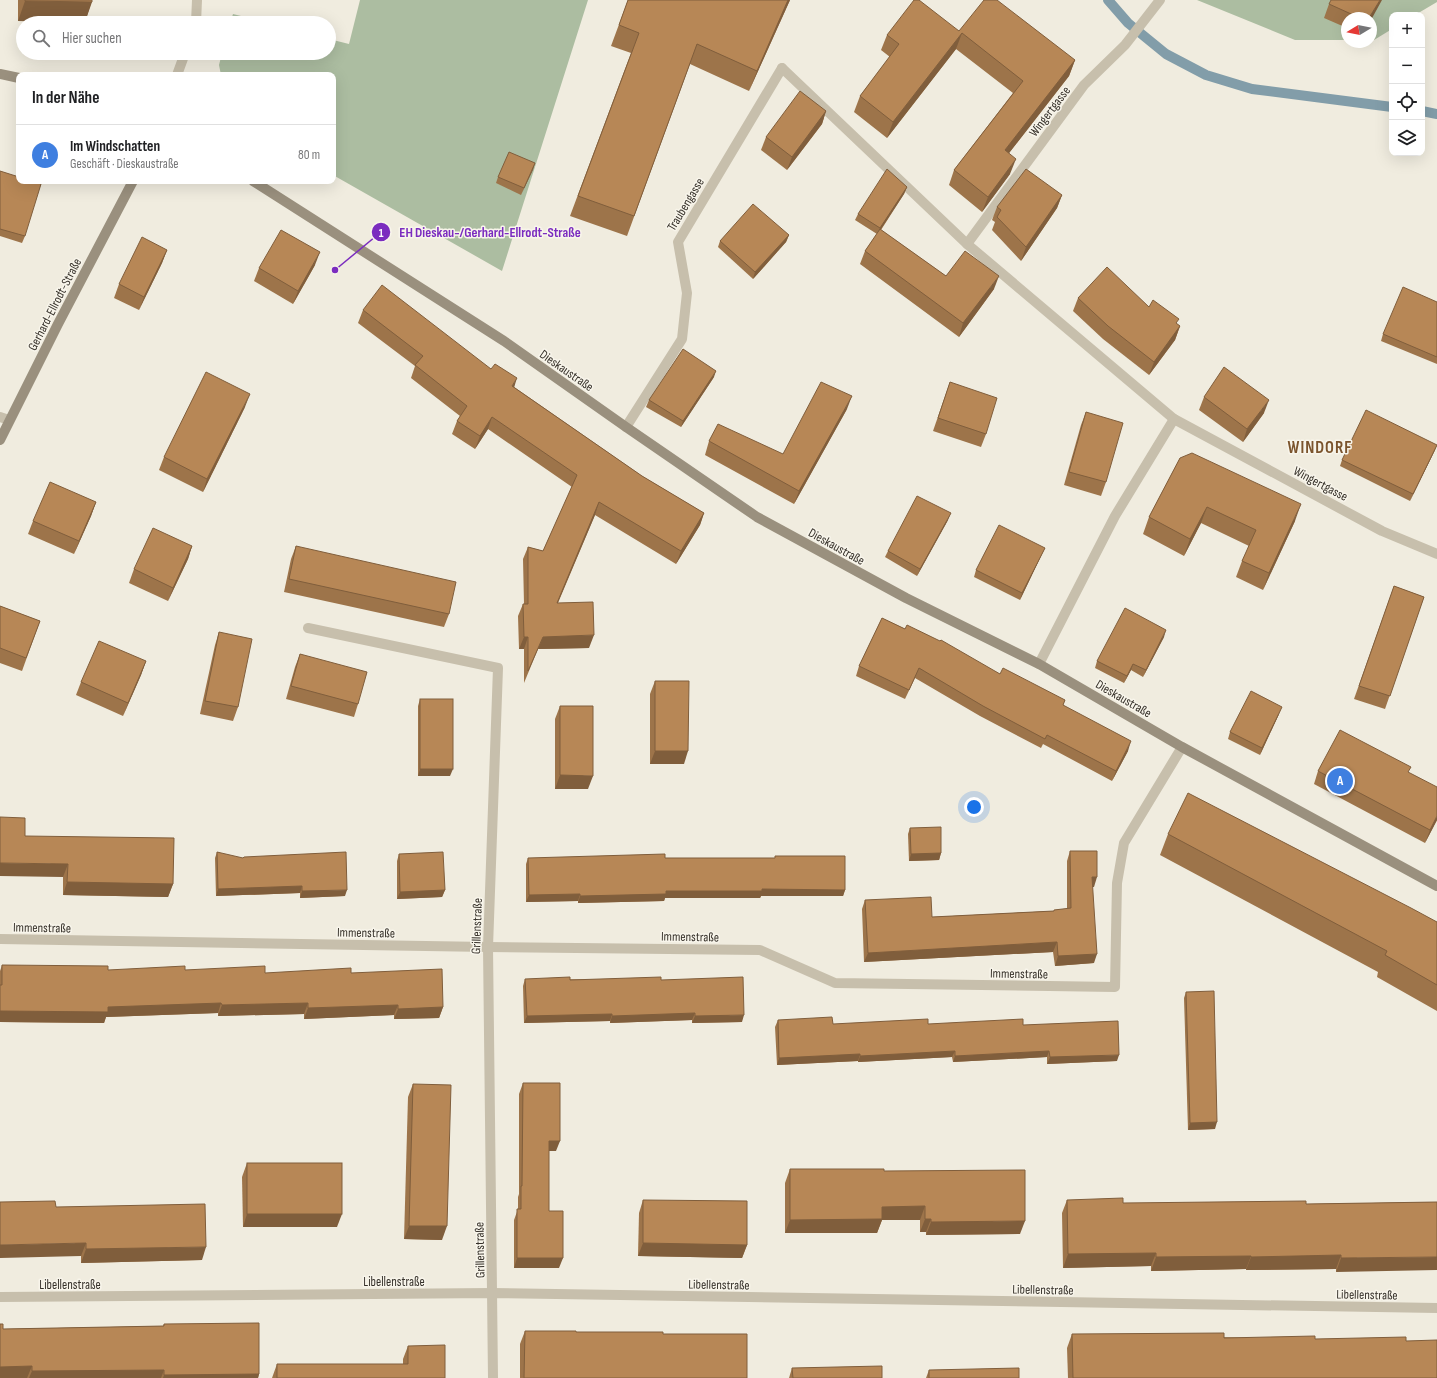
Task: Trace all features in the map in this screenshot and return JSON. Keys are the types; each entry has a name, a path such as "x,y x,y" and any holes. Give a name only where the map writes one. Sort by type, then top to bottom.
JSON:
{"main road":[{"path":"0,74 16,77"},
{"name":"Gerhard-Ellrodt-Straße","path":"0,440 5,418 131,184"},
{"name":"Dieskaustraße","path":"258,184 504,341 757,517 906,598 1039,664 1182,747 1437,886"}],"street":[{"path":"196,16 197,0"},
{"name":"Wingertgasse","path":"967,244 1084,85 1125,45 1160,0"},
{"path":"178,72 182,60"},
{"name":"Wingertgasse","path":"782,68 967,244 1174,419 1382,531 1437,554"},
{"name":"Traubengasse","path":"626,427 682,339 687,292 678,242 782,68"},
{"path":"1039,664 1115,516 1174,419"},
{"name":"Grillenstraße","path":"308,628 498,668 488,947 493,1378"},
{"name":"Immenstraße","path":"0,939 760,950 835,983 1115,987 1117,883 1124,843 1182,747"},
{"name":"Libellenstraße","path":"0,1297 492,1293 1437,1308"}],"green space":[{"path":"360,0 588,0 502,271 336,177 336,72 220,72 219,65 220,60 336,60 336,41 349,44"},
{"path":"1197,0 1437,0 1437,2 1420,12 1389,12 1389,31 1377,38 1377,12 1341,12 1341,40 1295,40"}],"building":[{"path":"92,0 92,2 25,1"},
{"path":"628,0 788,0 757,71 697,44 634,216 578,196 639,33 619,25"},
{"path":"914,0 919,0 959,31 984,0 997,0 1075,60 1005,150 1016,159 988,197 954,170 1023,81 962,33 893,122 860,96 899,44 887,35"},
{"path":"1331,0 1380,0 1373,12 1347,12 1329,4"},
{"path":"800,91 826,111 792,157 766,137"},
{"path":"509,152 535,163 524,188 498,177"},
{"path":"887,169 907,187 880,228 858,214"},
{"path":"1026,169 1062,195 1026,247 997,217 1001,210 997,207"},
{"path":"0,171 16,176 16,184 41,184 25,236 0,229"},
{"path":"753,204 789,235 755,272 720,241"},
{"path":"880,229 946,276 965,251 999,276 963,323 865,251"},
{"path":"281,230 320,252 298,291 259,268"},
{"path":"142,237 167,250 144,297 119,284"},
{"path":"1107,267 1149,307 1153,300 1179,319 1176,323 1180,326 1154,362 1108,326 1078,298"},
{"path":"382,285 491,369 495,364 517,378 512,386 642,476 704,513 681,551 599,502 557,603 593,602 594,635 543,637 528,671 528,637 524,637 523,604 528,604 528,547 543,551 577,475 492,417 480,436 457,421 467,406 415,365 423,356 363,310"},
{"path":"1403,287 1437,302 1437,357 1383,334"},
{"path":"683,349 716,371 683,421 649,400"},
{"path":"1224,367 1269,400 1247,429 1204,397"},
{"path":"206,372 250,394 207,479 164,457"},
{"path":"821,382 852,396 799,491 709,441 718,424 783,454"},
{"path":"950,382 997,398 986,434 938,418"},
{"path":"1366,410 1437,445 1413,494 1342,460"},
{"path":"1086,412 1123,423 1106,482 1069,472"},
{"path":"1192,453 1301,504 1269,573 1242,561 1256,530 1207,507 1190,539 1149,517 1180,458"},
{"path":"50,482 96,502 79,541 33,521"},
{"path":"917,496 951,513 920,569 888,551"},
{"path":"999,525 1045,548 1022,593 976,570"},
{"path":"153,528 192,546 173,588 134,569"},
{"path":"296,546 456,582 449,614 289,579"},
{"path":"1394,586 1424,597 1390,696 1359,686"},
{"path":"0,606 40,621 26,658 0,648"},
{"path":"1125,608 1166,630 1146,670 1133,664 1127,676 1097,661"},
{"path":"882,618 905,629 907,625 940,641 941,640 1000,674 1003,668 1065,700 1063,705 1131,741 1116,771 1047,735 1045,739 983,706 919,668 909,690 859,666"},
{"path":"219,632 252,639 238,707 205,701"},
{"path":"99,641 146,661 128,703 81,682"},
{"path":"300,654 367,672 358,704 291,686"},
{"path":"655,681 689,681 688,751 655,751"},
{"path":"1251,691 1282,707 1262,748 1230,732"},
{"path":"420,699 453,699 453,769 420,769"},
{"path":"560,706 593,706 593,776 560,775"},
{"path":"1340,730 1411,767 1408,772 1437,787 1437,816 1430,830 1318,771"},
{"path":"1188,793 1437,922 1437,985 1385,955 1387,951 1168,834"},
{"path":"0,817 25,818 25,836 174,838 173,884 67,882 68,864 0,863"},
{"path":"941,827 941,853 911,854 910,828"},
{"path":"1070,851 1097,851 1097,877 1092,877 1097,954 1058,956 1057,942 868,953 865,900 931,897 932,917 1054,911 1071,908"},
{"path":"217,852 243,858 346,852 347,890 302,891 302,886 218,889"},
{"path":"443,852 445,890 400,892 399,854"},
{"path":"665,854 665,858 775,858 775,856 845,856 845,890 762,889 762,891 666,891 666,894 580,896 580,894 529,895 528,858"},
{"path":"2,965 108,966 108,970 185,966 185,970 265,966 265,973 351,968 351,973 442,969 443,1007 398,1009 398,1005 308,1008 308,1003 222,1005 221,1003 108,1007 108,1012 0,1011"},
{"path":"570,977 570,980 661,977 661,980 743,977 744,1015 695,1016 695,1013 612,1016 612,1014 527,1016 525,979"},
{"path":"1214,991 1217,1122 1190,1123 1186,992"},
{"path":"832,1017 833,1024 928,1019 928,1024 1023,1019 1023,1025 1118,1021 1119,1055 1050,1057 1049,1051 955,1056 955,1051 860,1056 860,1054 779,1058 778,1020"},
{"path":"523,1083 560,1083 560,1141 549,1141 549,1211 563,1211 563,1258 517,1258 517,1209 521,1209 522,1186"},
{"path":"413,1084 451,1085 447,1226 409,1226"},
{"path":"247,1163 342,1163 342,1214 247,1214"},
{"path":"790,1169 884,1169 884,1171 1025,1170 1025,1221 931,1222 931,1219 925,1219 925,1206 882,1207 882,1219 790,1220"},
{"path":"1123,1198 1123,1203 1306,1201 1306,1204 1437,1202 1437,1257 1341,1258 1341,1255 1156,1257 1156,1253 1068,1254 1067,1200"},
{"path":"643,1200 747,1201 747,1245 643,1243"},
{"path":"55,1201 56,1207 205,1204 206,1247 86,1249 86,1243 0,1245 0,1202"},
{"path":"259,1323 259,1374 164,1375 164,1370 32,1371 32,1366 0,1367 0,1324 3,1324 3,1329 164,1326 164,1324"},
{"path":"525,1331 747,1334 747,1378 524,1378"},
{"path":"1224,1333 1224,1338 1315,1336 1315,1339 1406,1337 1406,1341 1437,1340 1437,1378 1073,1378 1072,1334"},
{"path":"445,1345 445,1378 277,1378 277,1364 408,1364 408,1346"},
{"path":"882,1366 882,1378 793,1378 792,1368"},
{"path":"1019,1368 1019,1378 929,1378 929,1370"}],"waterway":[{"path":"1108,0 1128,23 1166,54 1206,75 1252,89 1389,107"},
{"path":"1425,112 1437,114"}],"place":[{"name":"EH Dieskau-/Gerhard-Ellrodt-Straße","path":"335,270"},
{"name":"Im Windschatten","path":"1340,781"}],"district":[{"name":"WINDORF","path":"1320,447"}]}
